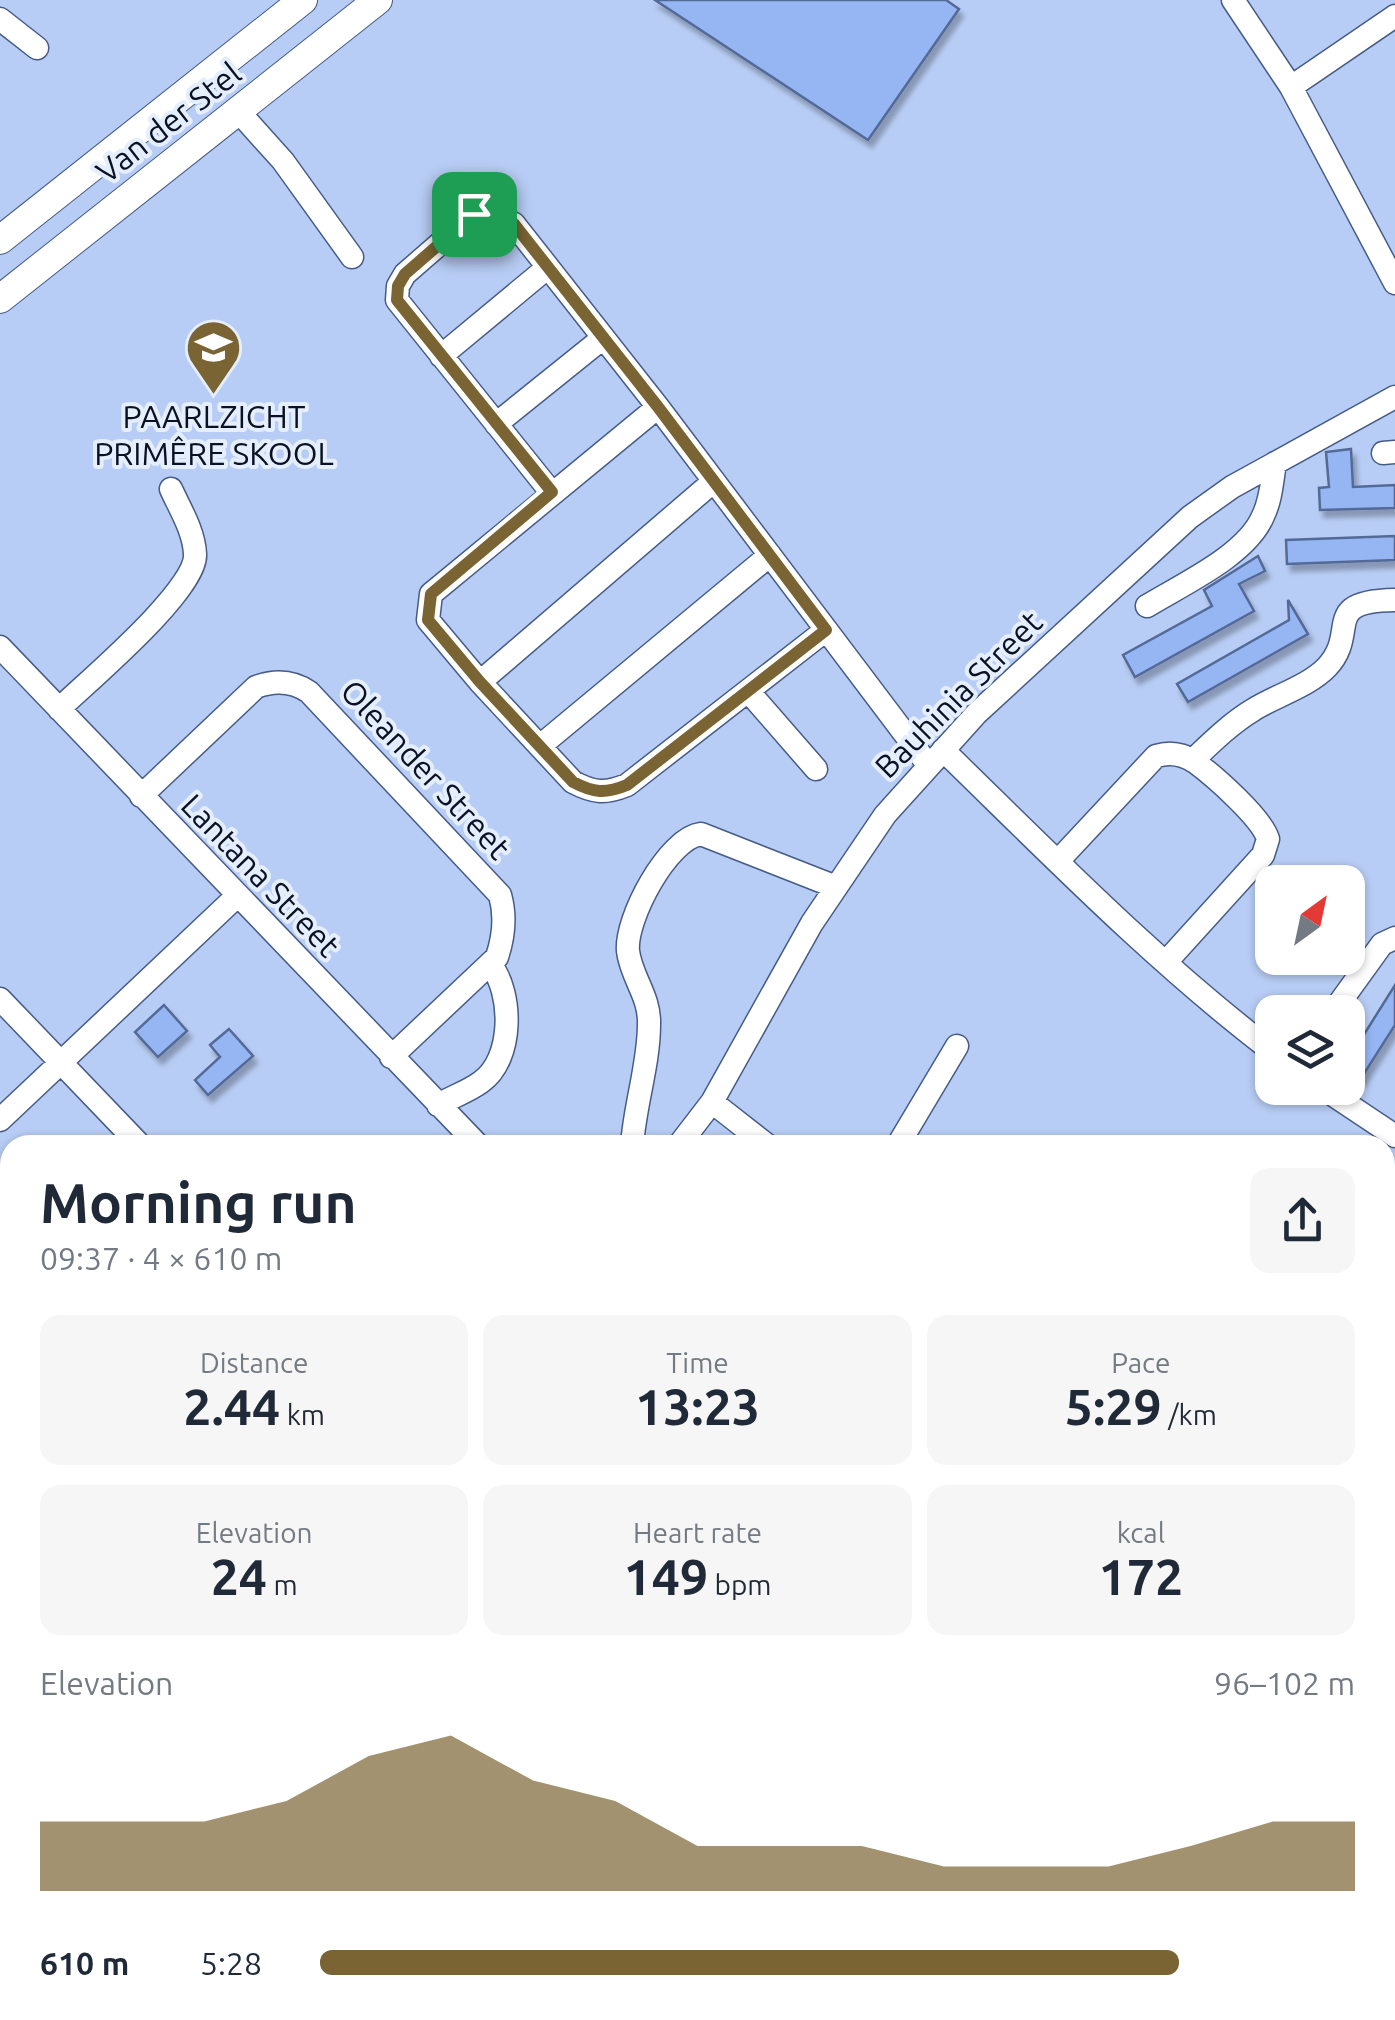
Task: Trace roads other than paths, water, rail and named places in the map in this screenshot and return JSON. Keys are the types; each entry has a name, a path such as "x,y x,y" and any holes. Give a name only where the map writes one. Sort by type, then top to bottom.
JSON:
{"main road":[{"name":"Van der Stel","path":"0,240 303,0"},
{"name":"Van der Stel","path":"0,300 378,0"}],"street":[{"path":"1233,0 1291,87 1395,283"},
{"path":"1291,87 1395,16"},
{"path":"0,20 37,48"},
{"path":"238,111 283,161 352,257"},
{"path":"552,492 397,300 398,286 405,274 474,214 490,211 514,224 826,630 936,758 1058,861 1100,906 1255,1037"},
{"path":"441,356 547,268"},
{"path":"496,424 603,338"},
{"name":"Bauhinia Street","path":"687,1135 712,1102 812,923 885,815 978,713 1190,517 1232,487 1395,397"},
{"path":"658,407 431,594 428,620 573,782 593,792 607,793 627,785 826,630"},
{"path":"1147,606 1234,552 1249,538 1265,513 1275,463"},
{"path":"480,682 714,481"},
{"path":"59,709 173,599 190,575 196,558 192,534 170,488"},
{"path":"540,746 770,555"},
{"path":"1193,760 1250,712 1324,670 1352,608 1368,600 1395,600"},
{"name":"Lantana Street","path":"0,646 468,1135"},
{"name":"Oleander Street","path":"141,796 256,687 267,683 298,684 500,895 504,910 502,942 490,964"},
{"path":"748,691 816,769"},
{"path":"1058,861 1156,756 1171,753 1193,760 1259,821 1268,839 1262,854 1166,962"},
{"path":"633,1135 650,1026 649,1007 628,953 628,936 639,906 672,850 691,835 701,834 836,887"},
{"path":"0,1120 236,896"},
{"path":"1345,995 1382,944 1395,938"},
{"path":"391,1057 490,964 501,978 506,996 507,1021 497,1062 483,1082 438,1105"},
{"path":"0,999 130,1135"},
{"path":"904,1135 956,1046"},
{"path":"712,1102 754,1135"},
{"path":"1348,1105 1394,1135"}],"place":[{"name":"PAARLZICHT PRIMÊRE SKOOL","path":"214,396"}]}
